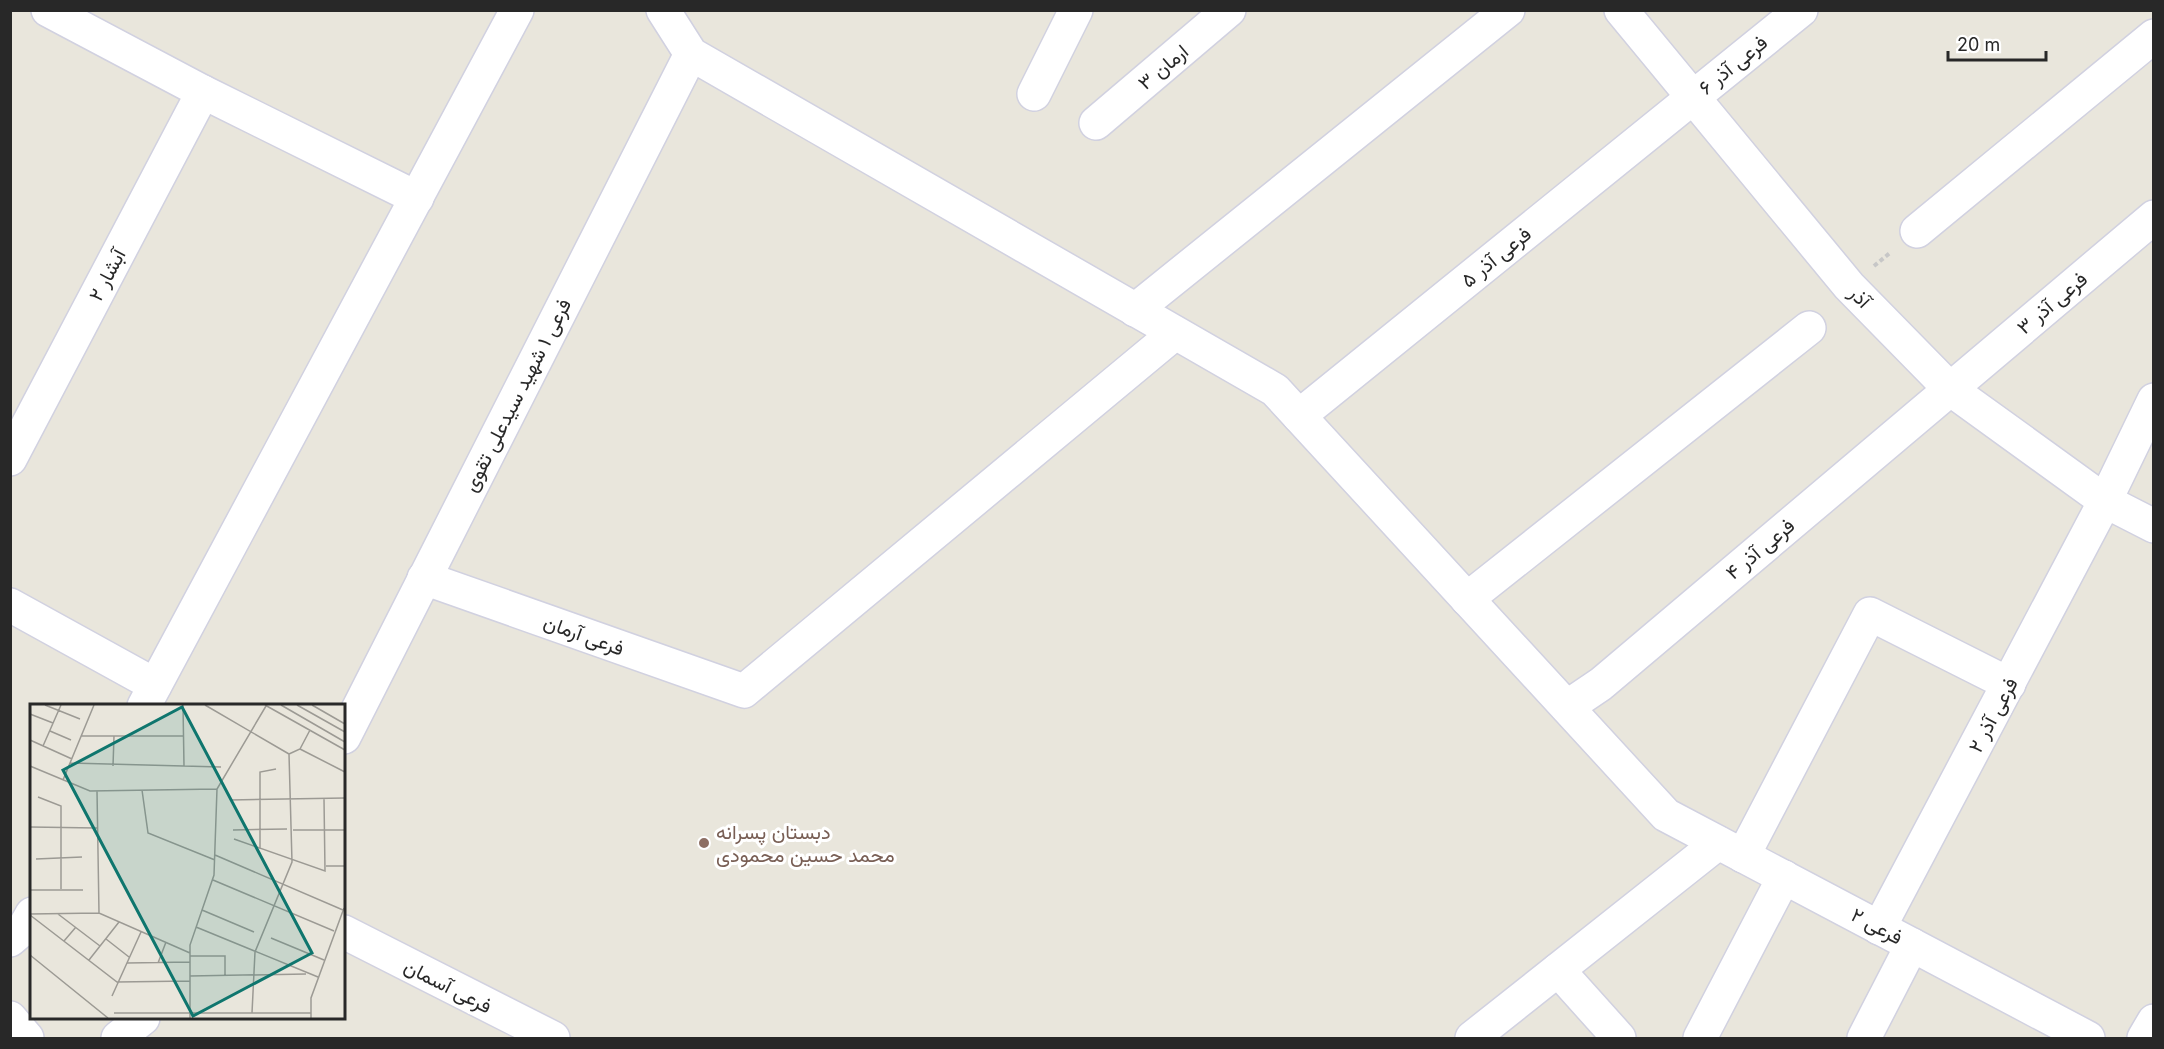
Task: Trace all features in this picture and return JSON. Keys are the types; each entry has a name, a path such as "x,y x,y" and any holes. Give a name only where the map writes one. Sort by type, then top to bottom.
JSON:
{"street":[{"path":"48,10 203,92 417,198"},
{"path":"10,605 149,695 517,10"},
{"path":"663,10 691,54"},
{"path":"1034,94 1076,10"},
{"name":"ارمان ۳","path":"1096,123 1228,10"},
{"path":"1135,310 1508,10"},
{"name":"آذر","path":"1621,10 1849,286 1950,389 2105,501 2154,526"},
{"name":"فرعی آذر ۶","path":"1694,98 1801,10"},
{"path":"1917,231 2154,36"},
{"name":"فرعی ۲","path":"691,54 1275,390 1665,814 2088,1038"},
{"name":"فرعی ۱ شهید سیدعلی تقوی","path":"345,735 691,54"},
{"name":"آبشار ۲","path":"10,459 203,92"},
{"name":"فرعی آذر ۵","path":"1299,416 1694,98"},
{"name":"فرعی آذر ۳","path":"1950,389 2154,217"},
{"path":"1467,599 1809,328"},
{"name":"فرعی آرمان","path":"424,578 744,692 1175,333"},
{"name":"فرعی آذر ۴","path":"1567,707 1601,684 1950,389"},
{"name":"فرعی آذر ۲","path":"1879,928 2105,501 2154,400"},
{"path":"1472,1038 1558,970 1731,849 1870,614 2009,684"},
{"path":"1700,1038 1784,877"},
{"path":"10,940 24,928 30,918"},
{"name":"فرعی آسمان","path":"345,934 517,1030 553,1038"},
{"path":"1864,1038 1912,945"},
{"path":"1558,970 1619,1038"},
{"path":"10,1018 27,1038"},
{"path":"118,1038 141,1019"},
{"path":"2144,1038 2154,1022"}],"path":[{"path":"1849,286 1917,231"}],"place":[{"name":"دبستان پسرانه محمد حسین محمودی","path":"704,843"}]}
